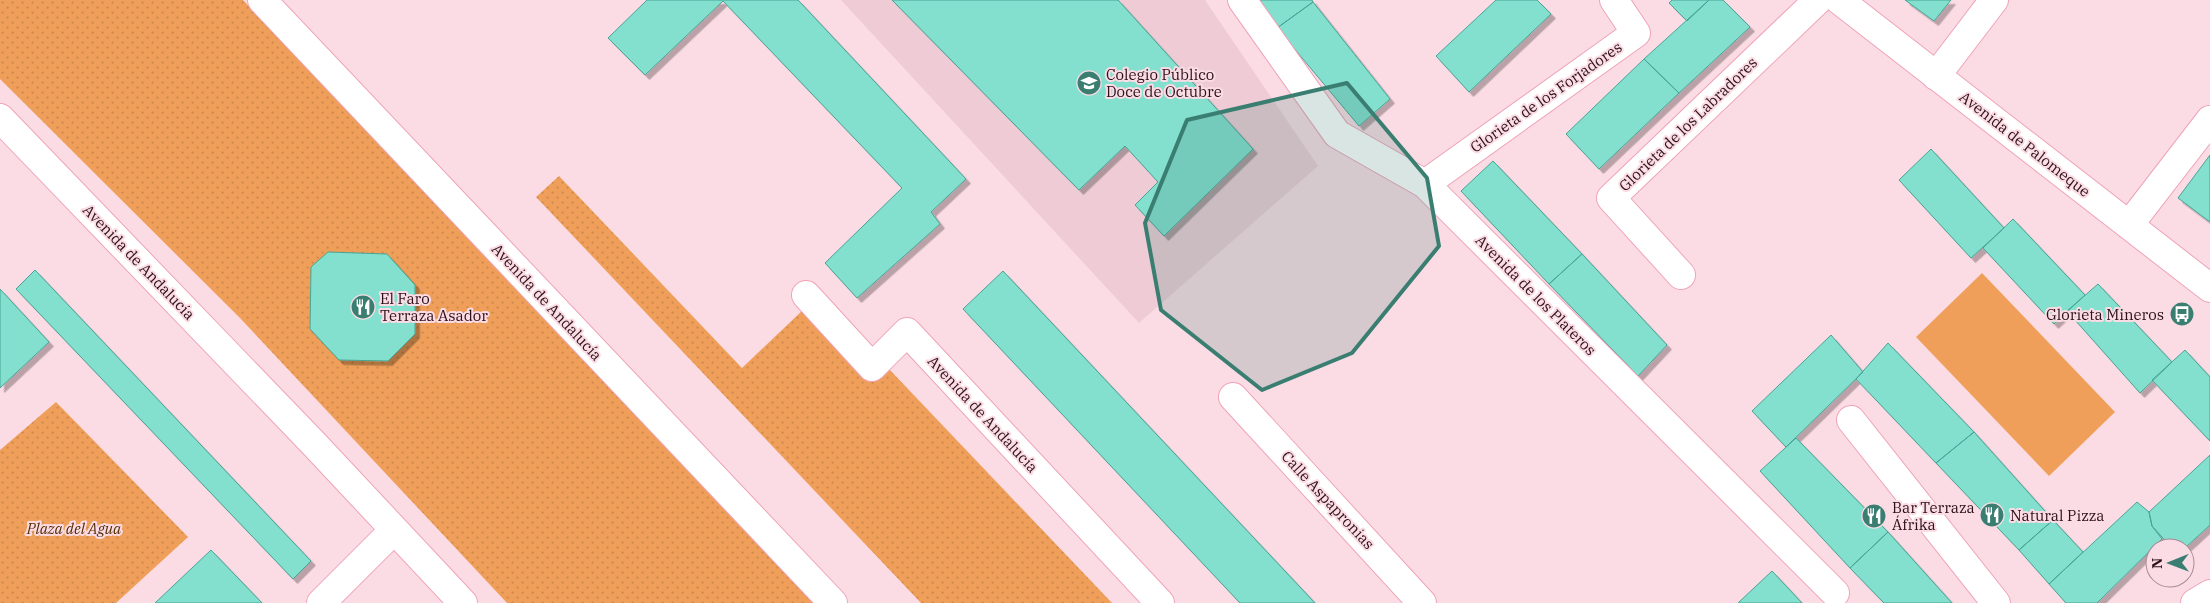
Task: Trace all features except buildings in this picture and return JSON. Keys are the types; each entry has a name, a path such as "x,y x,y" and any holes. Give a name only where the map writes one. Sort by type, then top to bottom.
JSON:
{"street":[{"name":"Avenida de Andalucía","path":"262,0 833,603"},
{"name":"Avenida de los Plateros","path":"1242,0 1337,134 1424,184 1835,593"},
{"name":"Glorieta de los Forjadores","path":"1424,184 1636,33 1614,0"},
{"name":"Glorieta de los Labradores","path":"1681,275 1611,198 1818,0"},
{"name":"Avenida de Palomeque","path":"1839,0 2210,288"},
{"path":"1936,76 1994,0"},
{"name":"Avenida de Andalucía","path":"0,118 315,445 393,531 463,603"},
{"path":"2129,225 2210,120"},
{"name":"Avenida de Andalucía","path":"806,295 872,367 907,332 1160,603"},
{"name":"Calle Aspapronias","path":"1233,397 1422,603"},
{"path":"1851,420 1996,603"},
{"path":"321,603 393,531"},
{"path":"2195,603 2210,594"}],"highlighted area":[{"path":"1347,83 1427,178 1439,246 1352,353 1262,390 1161,310 1145,223 1187,120"}],"shaded area":[{"name":"Colegio Público Doce de Octubre","path":"841,0 1205,0 1318,166 1139,323"}],"green space":[{"path":"0,0 243,0 813,603 507,603 240,318 0,79"},
{"path":"559,176 742,368 805,308 888,368 1112,603 921,603 536,197"},
{"path":"1982,273 2115,412 2049,476 1916,337"},
{"name":"Plaza del Agua","path":"56,402 188,537 116,603 0,603 0,450"}],"place":[{"name":"Colegio Público Doce de Octubre","path":"1089,83"},
{"name":"El Faro Terraza Asador","path":"363,307"},
{"name":"Glorieta Mineros","path":"2182,314"},
{"name":"Natural Pizza","path":"1992,515"},
{"name":"Bar Terraza Áfrika","path":"1874,516"}]}
